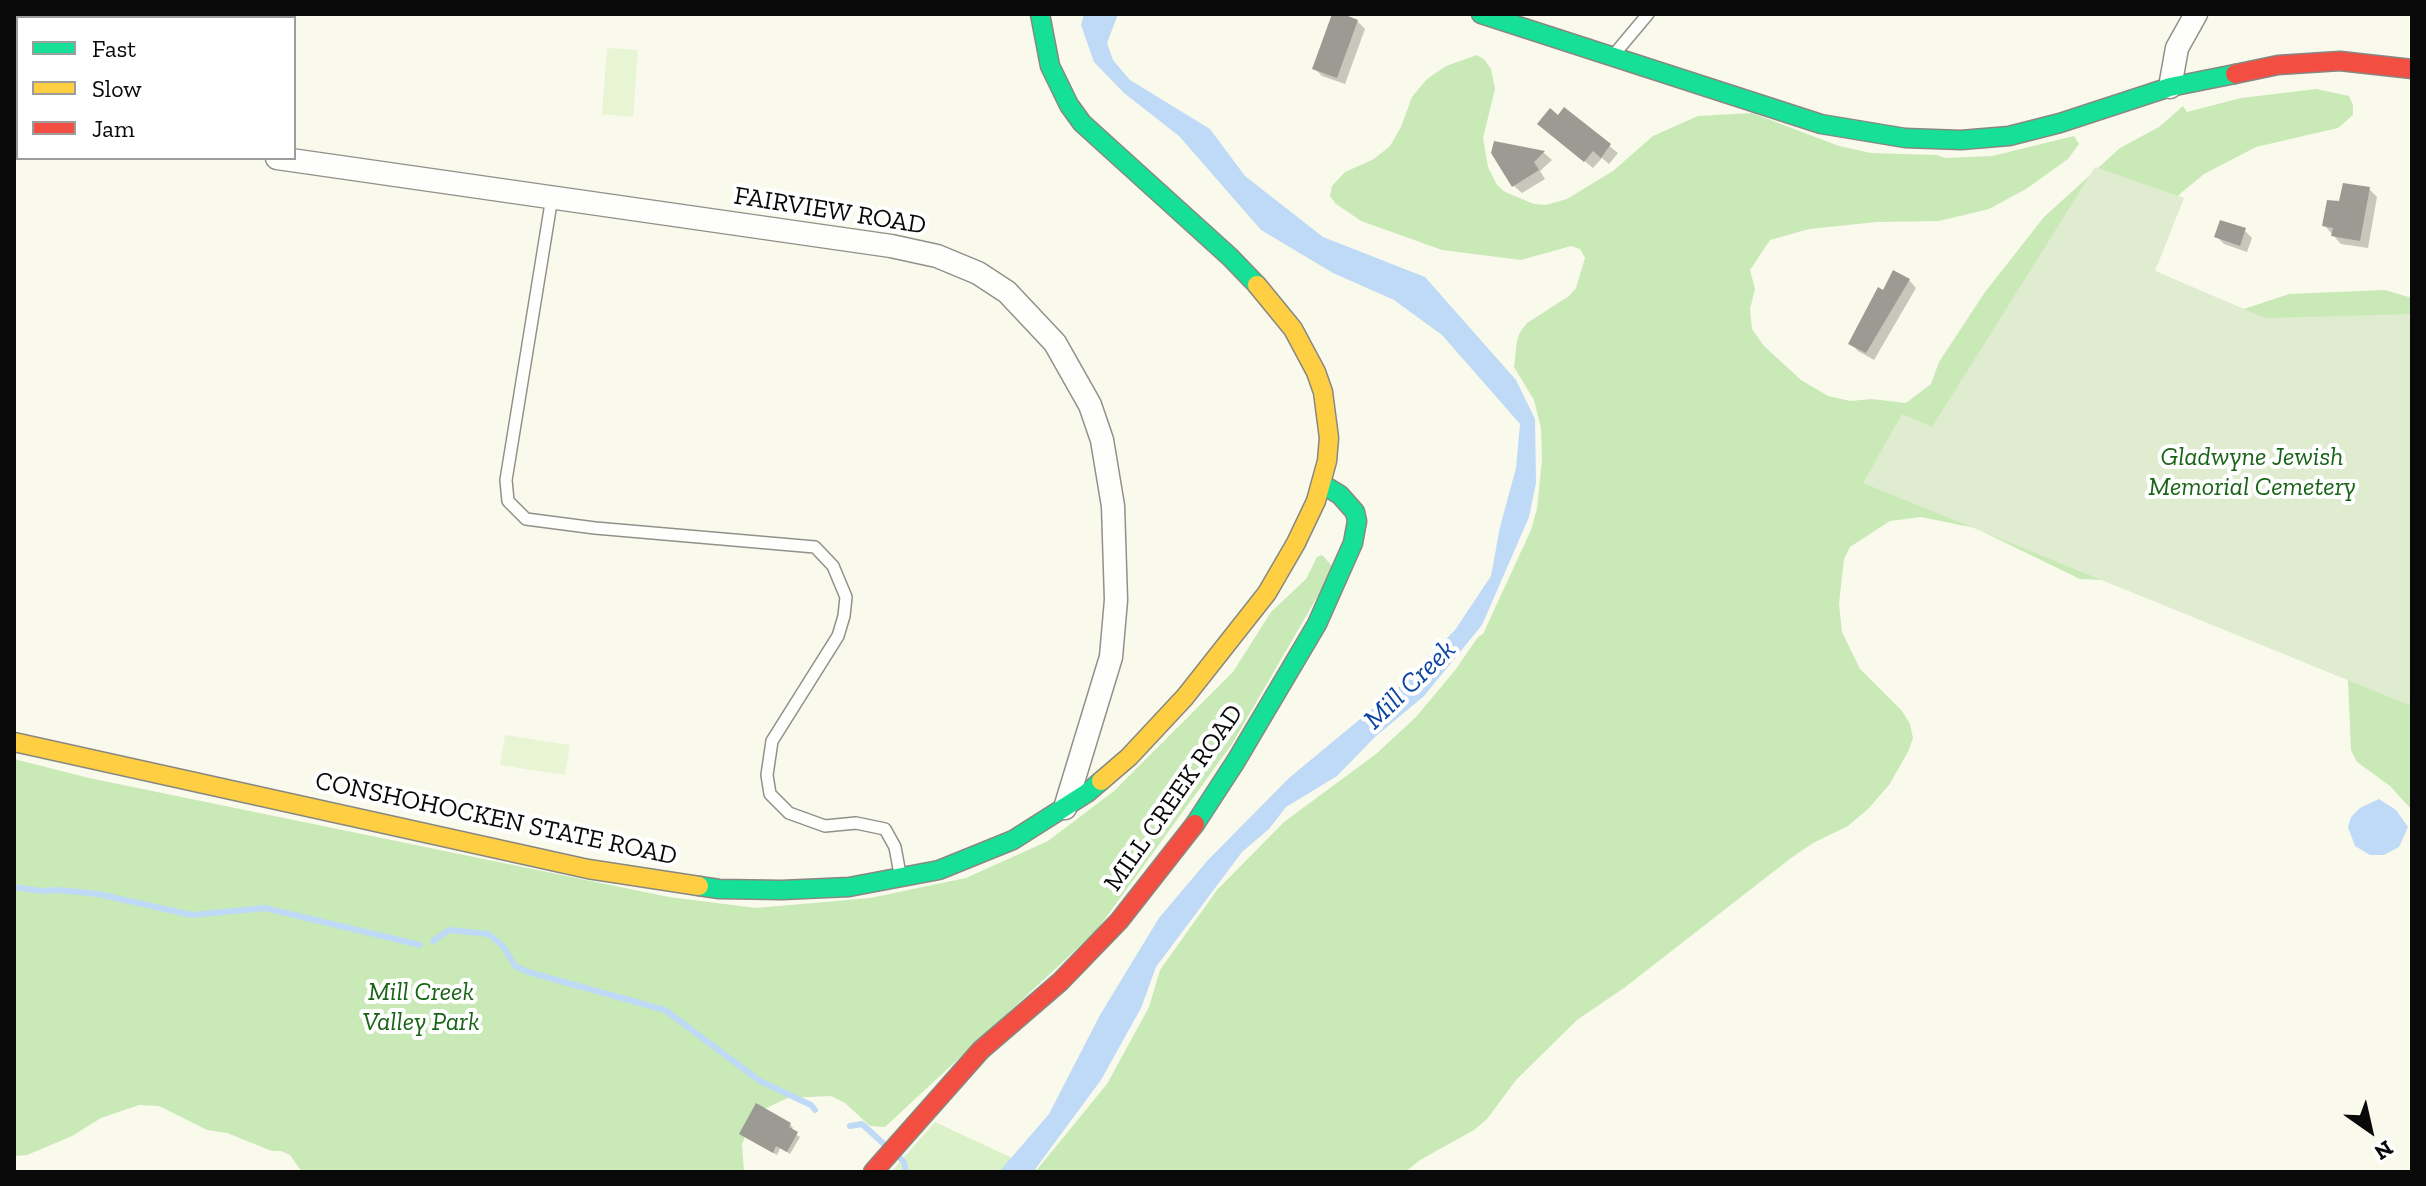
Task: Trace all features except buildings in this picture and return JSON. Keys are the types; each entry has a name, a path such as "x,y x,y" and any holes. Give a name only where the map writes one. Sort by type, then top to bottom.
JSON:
{"main road":[{"name":"CONSHOHOCKEN STATE ROAD","path":"14,742 637,878 719,889 849,887 901,879 939,870 991,851 1065,808 1129,757 1214,663 1267,593 1308,518 1322,484 1329,438 1325,403 1316,372 1293,329 1277,307 1230,257 1082,123 1069,105 1050,66 1040,14"},
{"path":"1481,14 1821,124 1905,138 1961,140 2009,136 2060,123 2170,87 2246,70 2309,62 2371,63 2412,69"},
{"name":"MILL CREEK ROAD","path":"878,1166 981,1050 1060,982 1119,921 1187,835 1236,761 1317,624 1353,543 1357,521 1355,512 1340,495 1322,484"}],"street":[{"path":"2170,87 2177,48 2196,14"},
{"name":"FAIRVIEW ROAD","path":"291,160 891,246 937,256 978,273 1007,292 1055,343 1090,405 1102,440 1113,506 1116,600 1111,657 1065,808"}],"lane":[{"path":"1614,55 1648,14"},
{"path":"552,197 506,480 508,501 526,519 815,547 833,566 846,597 844,616 838,636 772,741 767,775 770,794 789,813 825,826 856,823 885,829 895,847 901,879"}],"green space":[{"path":"607,48 638,50 633,117 602,114"},
{"path":"1477,55 1491,69 1495,89 1483,138 1488,167 1497,185 1505,192 1534,204 1546,205 1567,199 1613,171 1653,136 1698,116 1752,113 1839,146 1871,153 1946,158 1992,156 2074,136 2079,144 2068,159 2026,189 1989,209 1939,221 1877,222 1809,229 1770,240 1750,270 1755,289 1750,309 1752,329 1764,346 1801,380 1828,396 1850,401 1872,399 1906,403 1931,384 1939,362 1985,292 2044,217 2120,148 2159,127 2183,106 2187,112 2241,98 2316,89 2349,96 2353,115 2338,128 2256,147 2204,174 2181,193 2168,209 2140,263 2235,312 2289,294 2385,290 2412,298 2412,810 2390,786 2357,762 2351,750 2348,681 2335,657 2149,582 2080,579 1975,528 1921,517 1890,521 1850,547 1844,559 1839,604 1842,632 1860,669 1902,711 1910,724 1913,738 1889,785 1848,826 1791,858 1624,988 1577,1020 1516,1080 1487,1119 1474,1130 1420,1160 1405,1172 1035,1172 1107,1084 1149,1007 1160,970 1217,890 1284,822 1376,754 1416,717 1483,634 1531,530 1537,509 1542,459 1541,428 1534,400 1514,367 1517,341 1527,323 1569,296 1576,288 1585,258 1580,249 1571,246 1521,260 1442,250 1361,221 1336,204 1330,196 1332,186 1345,172 1374,159 1390,146 1412,97 1427,79 1446,66"},
{"name":"Gladwyne Jewish Memorial Cemetery","path":"2095,167 2184,198 2155,271 2265,318 2412,314 2412,697 2409,705 1863,483 1902,414 1932,427"},
{"name":"Mill Creek Valley Park","path":"1322,555 1334,568 1232,744 1097,930 885,1127 870,1126 845,1103 831,1096 788,1098 764,1109 750,1124 742,1144 744,1172 302,1172 290,1155 281,1151 272,1151 227,1133 207,1130 159,1106 139,1105 101,1118 72,1136 27,1155 14,1156 14,759 89,778 669,897 756,908 870,898 966,878 1048,841 1114,791 1233,672 1271,612 1306,579 1317,557"},
{"path":"505,735 570,745 565,775 500,765"},
{"path":"935,1122 1042,1172 891,1172"}],"water":[{"name":"Mill Creek","path":"1084,14 1118,14 1107,43 1113,60 1130,80 1210,129 1245,176 1323,237 1425,277 1516,380 1535,419 1536,483 1529,517 1482,625 1424,696 1375,737 1337,776 1286,807 1269,829 1242,852 1156,967 1141,1008 1101,1080 1033,1172 999,1172 1049,1114 1100,1015 1159,918 1208,860 1289,778 1400,686 1455,630 1491,576 1516,468 1520,424 1442,335 1394,300 1333,273 1261,230 1179,136 1124,93 1094,62 1081,25"},
{"path":"2379,799 2396,810 2408,827 2399,847 2384,855 2370,855 2355,846 2348,827 2351,817 2360,808"}],"waterway":[{"path":"14,887 98,894 192,915 265,908 420,945"},
{"path":"433,941 449,930 488,934 503,946 515,966 528,972 665,1010 760,1081 811,1105 815,1110"},
{"path":"850,1126 862,1124 886,1146"},
{"path":"900,1158 906,1172"}],"traffic: fast":[{"path":"1040,14 1050,66 1069,105 1082,123 1257,285"},
{"path":"1481,14 1821,124 1905,138 1961,140 2009,136 2060,123 2170,87 2235,74"},
{"path":"1195,824 1317,624 1353,543 1357,521 1355,512 1340,495 1322,484"},
{"path":"699,886 782,890 849,887 939,870 1013,840 1101,781"}],"traffic: slow":[{"path":"1101,781 1129,757 1185,697 1267,593 1316,501 1327,461 1329,438 1323,392 1293,329 1257,285"},
{"path":"14,742 588,869 699,886"}],"traffic: jam":[{"path":"2235,74 2278,65 2340,61 2412,69"},
{"path":"873,1172 981,1050 1060,982 1119,921 1195,824"}]}
